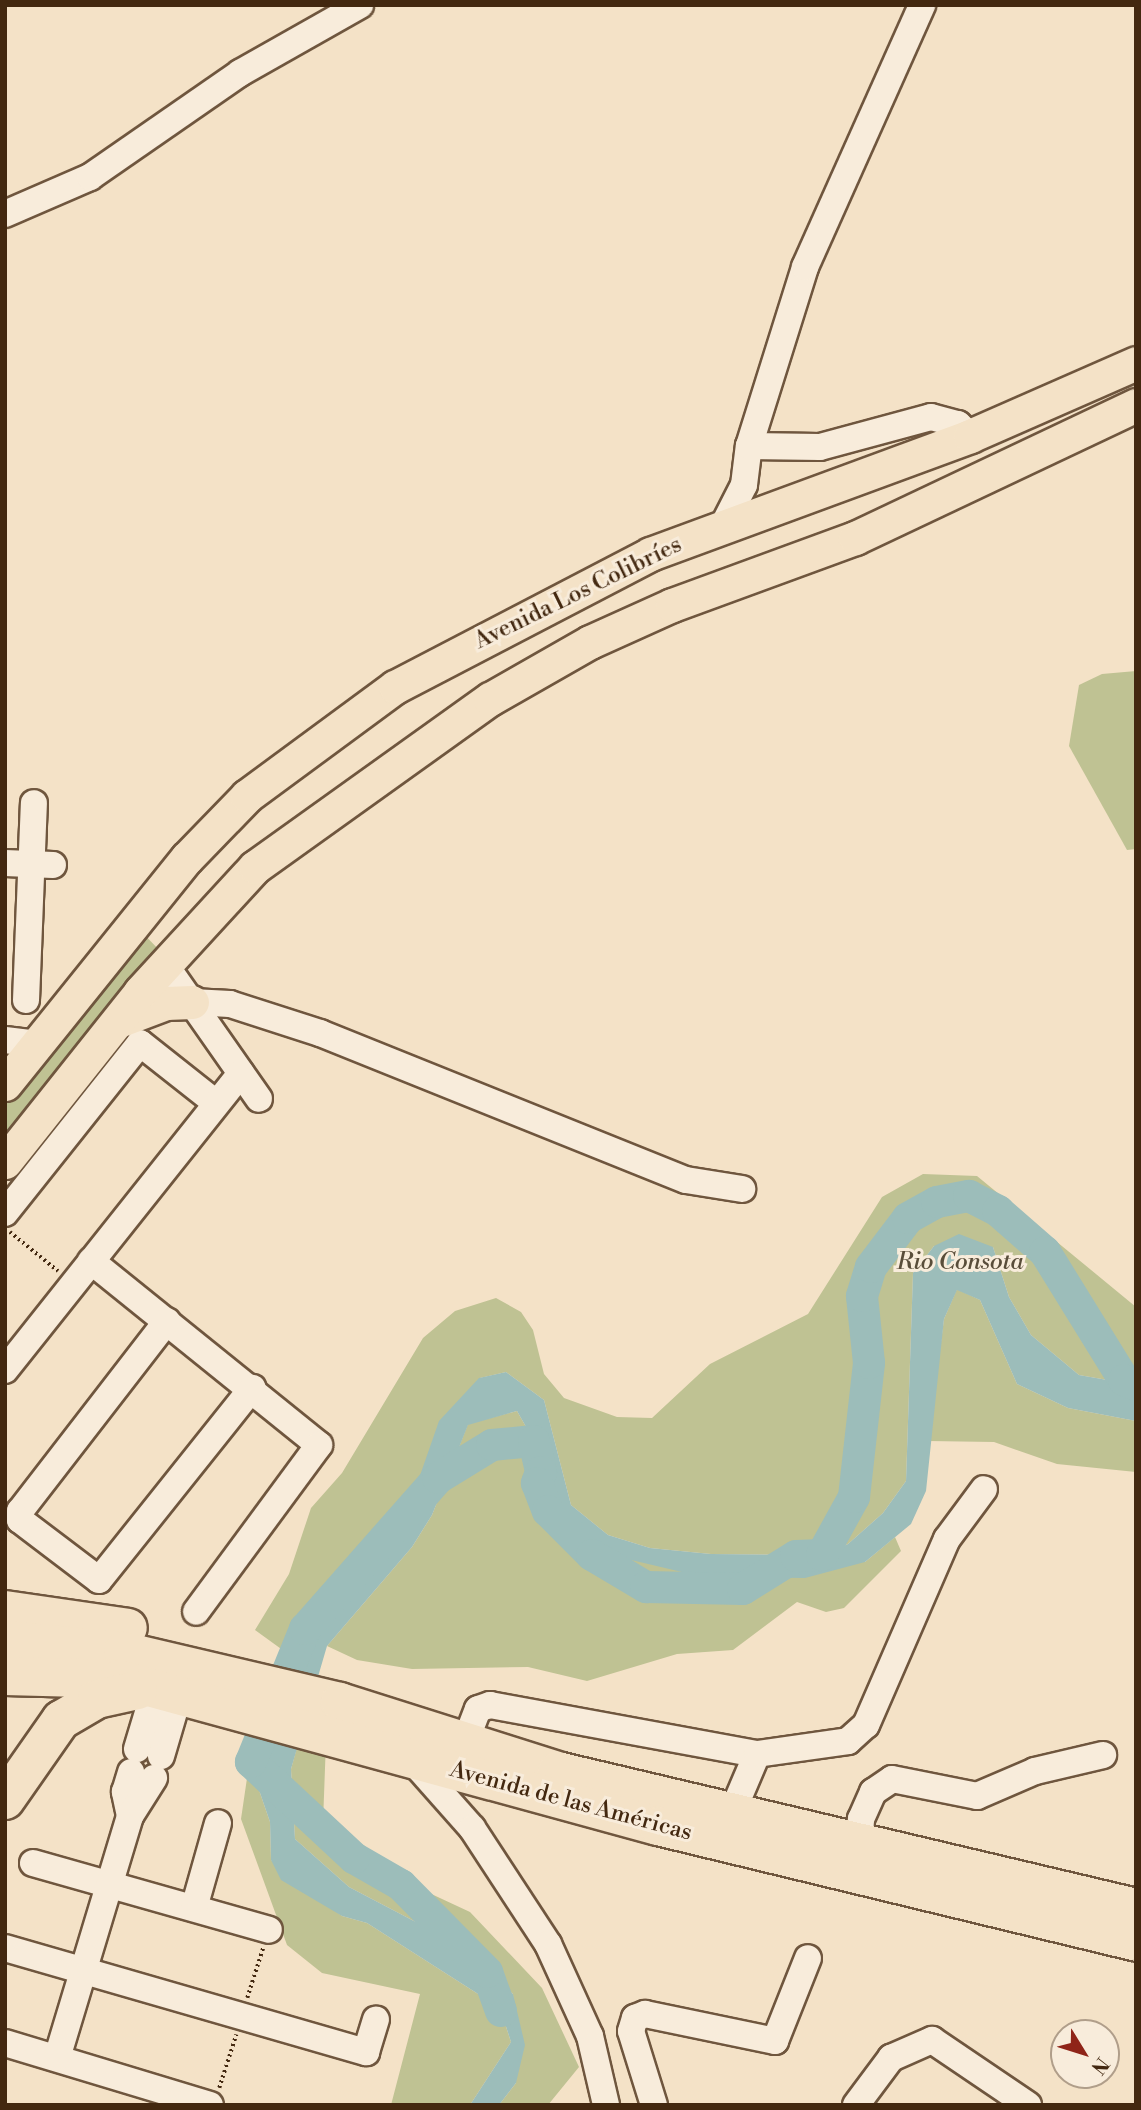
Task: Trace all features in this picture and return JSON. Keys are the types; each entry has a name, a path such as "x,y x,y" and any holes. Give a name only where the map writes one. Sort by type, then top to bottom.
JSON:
{"highway":[{"path":"5,1610 91,1619 253,1685 338,1705 471,1727 557,1771"},
{"name":"Avenida de las Américas","path":"5,1640 123,1651 338,1705 557,1771 860,1845 1136,1908"},
{"name":"Avenida de las Américas","path":"5,1676 107,1678 161,1690 253,1685"},
{"path":"5,1800 61,1720 97,1699 161,1690"},
{"name":"Avenida de las Américas","path":"338,1705 409,1757 499,1783 1136,1942"}],"main road":[{"name":"Avenida Los Colibríes","path":"5,1084 21,1042 134,924 247,796 323,734 529,613 650,554 970,436 1136,363"},
{"path":"5,1162 116,1022 255,867 490,699 672,604 855,538 983,480 1136,405"},
{"path":"970,436 983,480"},
{"path":"134,924 158,946 166,966"},
{"path":"116,1022 166,1003 192,1002"}],"street":[{"path":"5,214 90,177 240,73 360,5"},
{"path":"722,528 744,485 749,446 806,267 909,40 922,5"},
{"path":"909,40 935,5"},
{"path":"749,446 820,447 931,417 958,424 970,436"},
{"path":"744,485 786,504"},
{"path":"26,1000 43,864 34,803"},
{"path":"5,863 43,864"},
{"path":"166,966 259,1099"},
{"path":"192,1002 230,1004 320,1033 687,1180 742,1189"},
{"path":"5,1213 140,1042 216,1103"},
{"path":"5,1370 241,1073"},
{"path":"91,1261 252,1388 319,1445 196,1612"},
{"path":"167,1321 20,1511 20,1520 99,1580 252,1388"},
{"path":"471,1727 478,1709 490,1705 757,1754 848,1741 866,1725 947,1539 984,1489"},
{"path":"57,2058 146,1764 161,1690"},
{"path":"732,1813 757,1754"},
{"path":"860,1845 861,1819 873,1793 892,1779 977,1796 1035,1770 1102,1755"},
{"path":"409,1757 472,1828 571,1989 590,2036 606,2105"},
{"path":"472,1828 471,1804 499,1783"},
{"path":"194,1908 218,1823"},
{"path":"33,1863 269,1930"},
{"path":"5,1948 366,2052 376,2020"},
{"path":"654,2105 631,2031 635,2018 645,2014 775,2041 808,1958"},
{"path":"856,2105 891,2058 932,2040 1028,2105"},
{"path":"5,2043 210,2105"}],"path":[{"path":"5,1228 74,1283"}],"green space":[{"path":"1136,671 1136,849 1127,850 1069,746 1079,685 1102,674"},
{"path":"134,924 164,955 5,1162 5,1084"},
{"path":"923,1174 977,1176 1136,1307 1136,1385 1079,1375 1031,1335 1009,1297 993,1247 934,1246 913,1273 906,1481 883,1513 848,1544 822,1555 711,1554 650,1548 608,1535 571,1505 544,1400 506,1372 480,1378 402,1527 295,1659 255,1630 289,1574 311,1508 342,1473 423,1338 455,1311 496,1298 521,1312 533,1330 544,1374 564,1398 617,1417 652,1418 710,1364 808,1314 882,1197"},
{"path":"957,1289 980,1300 1017,1384 1068,1408 1136,1421 1136,1472 1057,1464 994,1442 928,1441 944,1319"},
{"path":"517,1411 534,1441 537,1483 606,1554 865,1562 895,1537 901,1551 844,1608 826,1612 797,1602 733,1650 677,1654 587,1681 528,1667 412,1669 357,1660 327,1646 412,1547 432,1515 468,1424"},
{"path":"256,1717 274,1722 259,1790 270,1822 271,1860 342,1916 367,1923 500,2008 511,2042 470,2105 391,2105 420,1994 322,1973 287,1945 241,1819"},
{"path":"301,1733 326,1741 323,1823 354,1858 470,1912 542,1988 579,2067 548,2105 499,2105 516,2083 513,1994 433,1931 349,1887 295,1839 291,1769"}],"water":[{"name":"Rio Consota","path":"959,1234 993,1247 1009,1297 1031,1335 1079,1375 1136,1385 1136,1421 1068,1408 1017,1384 980,1300 957,1290 944,1319 926,1491 911,1524 865,1562 805,1578 703,1577 606,1554 568,1535 548,1511 537,1483 534,1441 517,1411 468,1425 432,1515 412,1547 327,1646 291,1769 295,1839 349,1887 433,1931 513,1994 525,2045 516,2083 499,2105 470,2105 511,2042 500,2008 367,1923 342,1916 281,1880 271,1860 270,1822 259,1790 295,1659 402,1527 439,1421 479,1378 506,1372 544,1400 571,1505 608,1535 650,1548 711,1554 822,1555 848,1544 883,1513 906,1481 913,1273 934,1246"}],"waterway":[{"path":"501,2011 487,1972 401,1885 354,1858 251,1762 305,1629 438,1478 492,1445 534,1441 541,1472 537,1483 548,1511 592,1555 646,1587 743,1589 796,1556 822,1555 854,1497 869,1363 862,1296 871,1267 908,1218 937,1202 969,1196 998,1211 1045,1252 1124,1380 1136,1385"}]}
